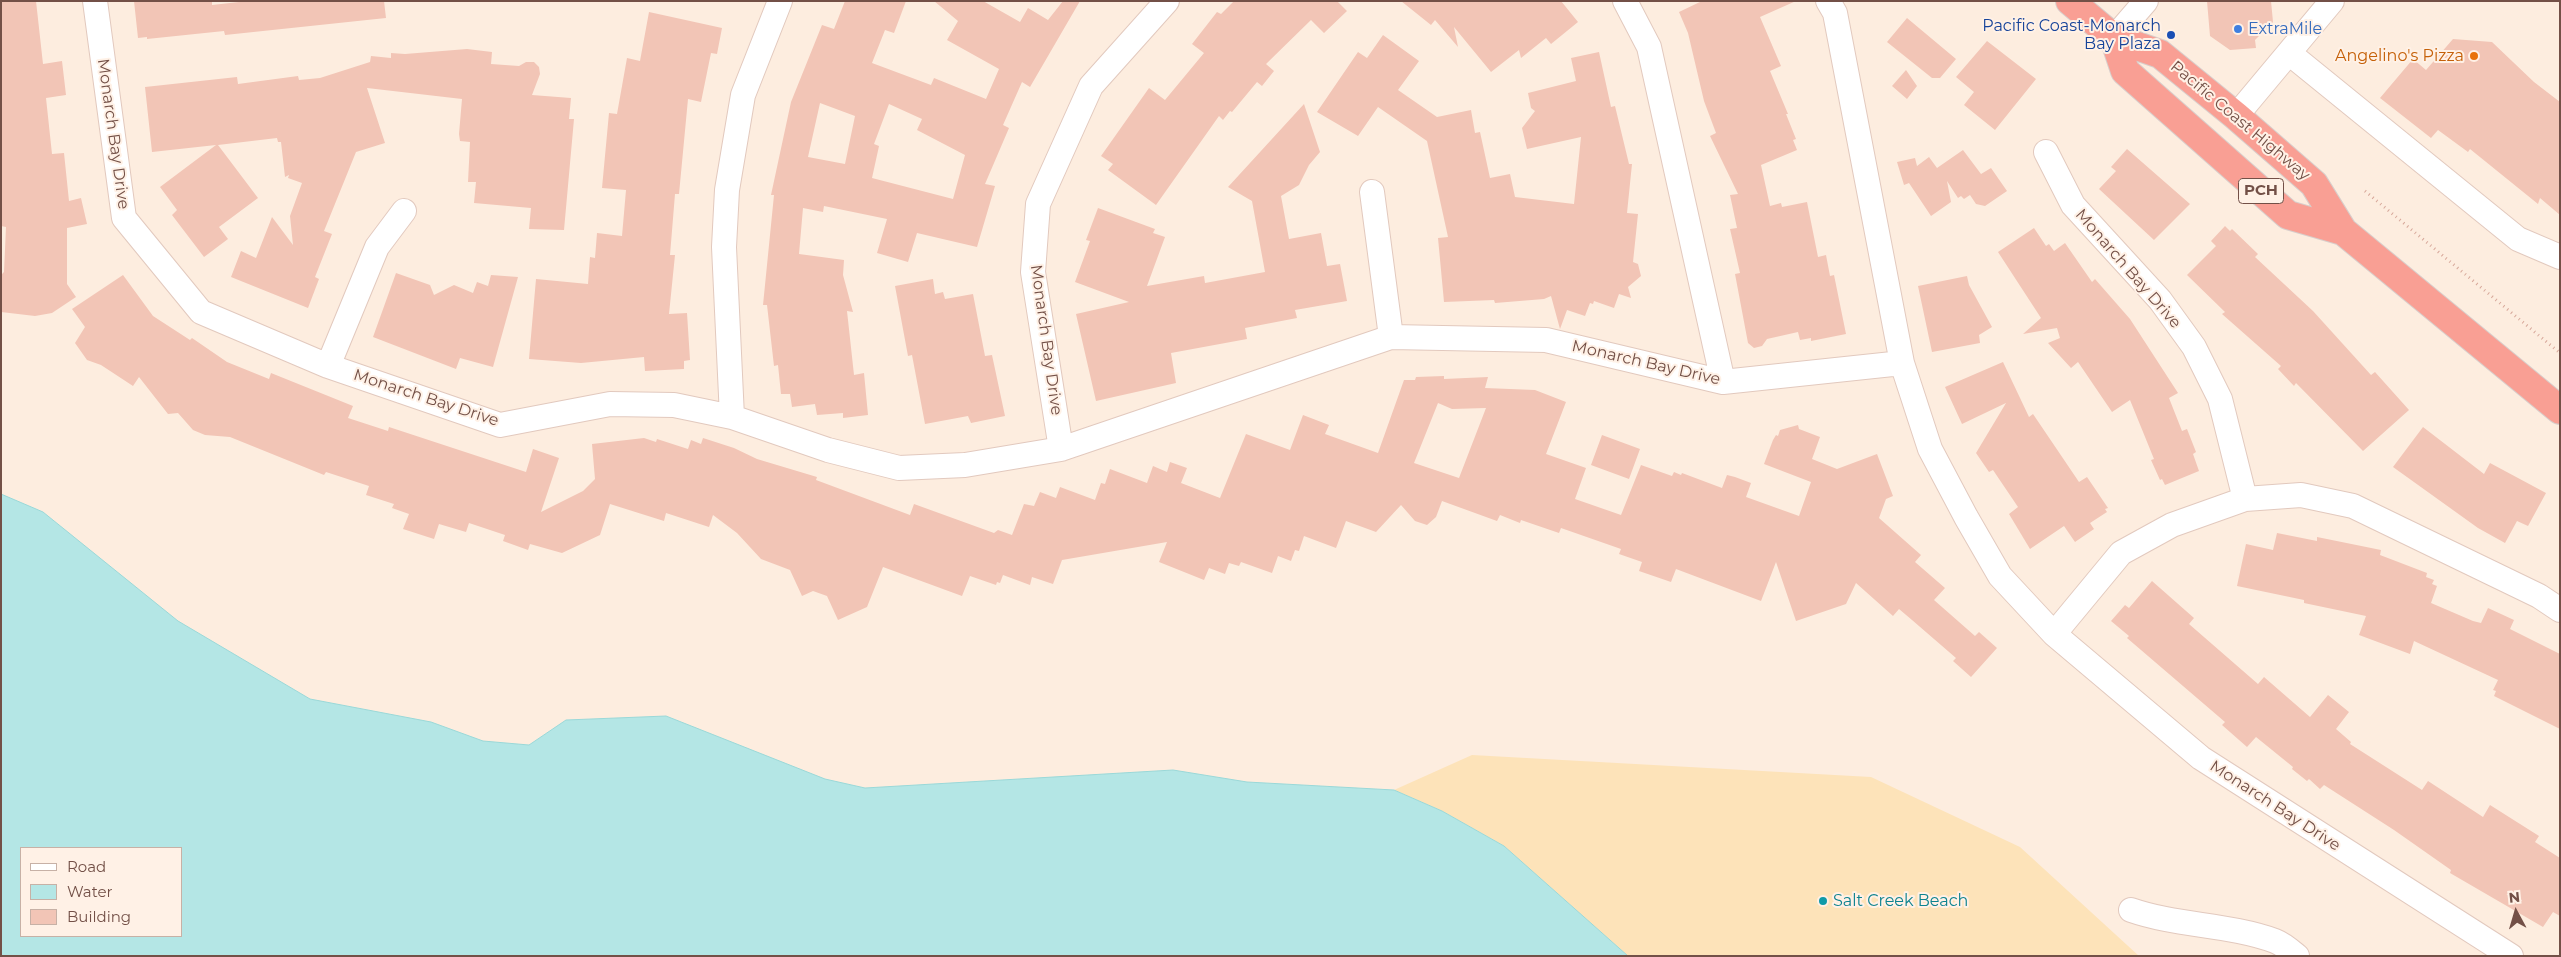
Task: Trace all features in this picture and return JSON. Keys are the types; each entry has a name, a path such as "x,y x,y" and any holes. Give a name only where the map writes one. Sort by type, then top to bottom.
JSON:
{"highway":[{"name":"Pacific Coast Highway","path":"2070,1 2115,43 2125,71 2288,214 2343,231"},
{"name":"Pacific Coast Highway","path":"2115,43 2160,54 2236,116 2314,184 2343,231 2560,410"}],"street":[{"name":"Monarch Bay Drive","path":"95,1 124,218 200,312 328,366 500,425 610,404 674,405 732,417 828,450 899,468 965,465 1061,449 1390,337 1546,340 1723,382 1902,363"},
{"path":"732,417 724,247 727,190 743,95 780,1"},
{"name":"Monarch Bay Drive","path":"1061,449 1033,272 1038,204 1091,86 1167,1"},
{"path":"1625,1 1649,46 1723,382"},
{"name":"Monarch Bay Drive","path":"1828,1 1835,14 1902,363 1930,449 2000,576 2054,634 2201,758 2511,956"},
{"path":"2115,43 2146,1"},
{"path":"2236,116 2332,1"},
{"path":"2289,53 2518,239 2560,257"},
{"name":"Monarch Bay Drive","path":"2046,152 2073,205 2160,300 2194,347 2220,399 2244,499"},
{"path":"1372,192 1390,337"},
{"path":"328,366 377,247 404,211"},
{"path":"2054,634 2121,553 2172,525 2244,499 2301,495 2353,506 2540,596 2560,610"},
{"path":"2131,910 2152,918 2229,930 2276,941 2297,956"}],"path":[{"path":"2365,191 2560,353"}],"sand":[{"name":"Salt Creek Beach","path":"1472,755 1871,777 2020,847 2139,956 1628,956 1504,846 1442,811 1394,790"}],"water":[{"path":"1,494 43,512 178,621 310,699 431,722 483,741 529,745 566,720 666,716 825,779 865,788 1173,770 1247,782 1394,790 1442,811 1504,846 1628,956 1,956"}],"building":[{"path":"1,1 36,1 43,64 62,61 66,95 46,98 52,154 64,153 69,201 81,198 87,224 67,228 67,284 76,297 52,313 35,316 1,312 1,275 4,272 6,227 1,226"},
{"path":"134,1 212,1 212,5 248,1 384,1 386,18 225,35 224,31 147,39 147,37 138,38"},
{"path":"845,1 906,1 894,33 885,30 872,63 931,85 934,78 986,99 999,69 947,40 958,21 934,1 983,1 1020,22 1028,8 1048,20 1063,1 1080,1 1030,87 1022,82 1003,125 1009,128 985,184 995,186 977,247 917,233 908,262 877,253 887,219 824,206 823,212 803,208 799,254 844,260 843,275 853,312 847,311 854,375 864,373 868,415 843,418 843,413 817,415 815,404 792,407 790,394 781,394 778,365 774,366 767,305 763,305 774,195 771,195 791,102 822,25 834,29","holes":["820,103 855,116 845,164 808,157","889,104 922,119 917,130 965,155 953,199 872,178 879,146 874,144"]},
{"path":"1234,1 1337,1 1347,11 1324,33 1311,20 1266,64 1274,71 1262,86 1257,82 1223,120 1219,116 1156,205 1108,170 1113,164 1101,156 1149,88 1165,100 1204,53 1192,44 1217,12 1221,14"},
{"path":"1401,1 1561,1 1578,22 1551,44 1546,38 1521,58 1519,50 1491,72 1454,27 1458,47 1435,20 1431,25"},
{"path":"1702,1 1796,1 1760,17 1781,66 1770,71 1788,114 1786,114 1796,139 1793,140 1797,150 1761,165 1770,206 1781,203 1782,207 1807,202 1818,257 1826,255 1830,276 1834,275 1846,334 1811,341 1811,338 1800,340 1798,332 1767,339 1762,346 1754,348 1748,343 1735,274 1740,273 1730,229 1737,228 1730,195 1738,194 1710,136 1716,133 1704,101 1688,33 1679,12"},
{"name":"ExtraMile","path":"2207,1 2271,1 2273,22 2255,40 2256,48 2230,50 2210,36"},
{"path":"649,12 722,28 717,54 711,53 701,102 688,99 679,194 675,194 670,255 675,255 669,314 687,313 690,360 684,361 684,369 645,371 644,357 581,363 529,359 536,279 588,284 590,257 595,258 597,233 622,236 626,190 602,188 609,113 617,114 627,58 640,61"},
{"path":"1907,18 1956,59 1940,78 1932,78 1887,42"},
{"path":"1383,35 1419,61 1398,90 1437,117 1471,110 1475,133 1480,132 1490,178 1510,174 1515,197 1574,204 1581,137 1527,149 1522,128 1535,111 1531,108 1528,93 1576,81 1571,58 1599,52 1611,107 1615,106 1629,164 1632,164 1627,213 1638,214 1633,262 1638,264 1641,276 1628,287 1631,298 1619,294 1614,308 1594,301 1593,304 1590,303 1585,316 1567,310 1560,329 1551,296 1544,299 1495,303 1494,300 1444,302 1438,238 1448,237 1427,141 1378,107 1358,136 1317,112 1358,52 1367,58"},
{"path":"2453,39 2492,42 2534,82 2560,102 2560,215 2540,198 2538,204 2470,149 2468,152 2438,130 2431,138 2380,98 2413,59 2426,70"},
{"path":"1987,41 2036,79 1995,130 1964,105 1974,92 1956,77"},
{"path":"467,49 492,52 491,64 519,66 526,62 534,62 539,67 540,74 532,95 571,98 569,119 574,119 564,230 529,229 531,208 474,203 476,182 468,182 470,142 460,141 459,134 462,99 367,88 385,143 356,152 324,231 332,234 315,277 319,279 308,308 231,277 241,251 256,258 272,217 293,245 290,216 302,183 288,178 289,175 285,177 281,142 278,142 277,138 218,145 258,198 219,227 228,239 204,257 172,215 177,210 160,187 216,145 152,152 145,87 237,77 238,84 298,76 299,80 320,78 370,62 371,56 391,58 391,53 405,54"},
{"path":"1906,70 1917,86 1907,99 1892,86"},
{"path":"1304,104 1320,152 1309,165 1299,185 1281,196 1289,239 1321,233 1327,266 1340,264 1347,301 1295,310 1297,318 1245,328 1247,339 1171,353 1176,383 1096,401 1076,314 1129,302 1075,282 1090,241 1086,240 1098,208 1155,229 1153,233 1165,237 1147,286 1204,276 1205,283 1265,272 1252,201 1228,187"},
{"path":"2127,149 2190,204 2154,240 2099,189 2116,171 2111,167"},
{"path":"1963,150 1981,174 1991,168 2007,191 1985,206 1976,204 1970,195 1964,199 1961,196 1958,198 1947,181 1951,202 1931,216 1909,183 1904,185 1897,162 1915,158 1917,166 1929,157 1937,168"},
{"path":"2225,226 2230,231 2232,229 2258,254 2255,257 2313,311 2371,375 2375,372 2409,410 2363,451 2296,383 2294,386 2278,369 2281,366 2222,314 2225,312 2187,275 2216,246 2211,241"},
{"path":"2034,228 2046,246 2049,244 2054,251 2065,243 2092,282 2095,279 2130,319 2178,393 2169,398 2182,431 2187,429 2196,452 2193,454 2199,471 2165,485 2162,479 2160,480 2151,460 2154,459 2130,400 2112,412 2078,362 2071,368 2048,343 2060,338 2057,328 2023,334 2041,318 1998,252"},
{"path":"396,273 430,285 434,295 454,285 473,293 477,282 488,286 491,275 518,277 493,367 460,358 456,369 373,337"},
{"path":"123,275 153,316 190,340 192,338 227,362 269,379 271,373 353,406 348,418 388,431 389,427 526,472 533,449 559,458 541,512 583,491 595,479 592,444 644,438 656,442 657,439 688,449 691,440 701,444 703,438 734,448 757,459 817,477 816,480 910,515 914,504 994,533 998,530 1012,535 1024,504 1034,506 1040,492 1056,498 1060,487 1095,500 1101,483 1105,484 1110,469 1147,483 1153,466 1167,472 1170,462 1187,468 1181,483 1220,498 1246,434 1290,450 1303,415 1329,425 1325,434 1378,453 1404,380 1415,380 1416,377 1444,376 1444,379 1488,377 1485,388 1535,390 1566,402 1546,454 1586,468 1575,499 1621,515 1641,465 1672,476 1674,472 1681,475 1682,473 1722,488 1727,475 1735,477 1751,483 1746,497 1799,516 1811,482 1764,464 1773,440 1776,435 1778,436 1780,430 1798,425 1799,429 1820,437 1812,459 1837,469 1877,454 1893,496 1886,499 1879,518 1921,555 1915,562 1945,588 1934,600 1975,636 1979,632 1997,648 1971,677 1953,661 1956,658 1899,609 1893,616 1856,583 1846,604 1796,621 1776,562 1761,601 1676,569 1671,582 1639,571 1642,562 1619,554 1621,549 1561,528 1559,533 1521,520 1520,523 1500,515 1497,521 1442,501 1436,517 1427,525 1415,521 1401,505 1376,532 1346,521 1336,548 1304,536 1299,551 1295,550 1291,561 1278,556 1272,573 1241,562 1239,566 1229,563 1225,574 1209,568 1204,580 1159,562 1167,542 1062,560 1053,584 1032,577 1030,585 1003,575 1000,583 997,582 996,585 970,576 962,596 883,567 867,607 838,620 827,596 813,591 802,596 790,570 761,559 737,533 713,515 709,527 666,513 664,521 610,504 600,535 562,553 530,544 528,550 503,541 505,535 469,523 466,532 439,524 434,539 403,529 409,514 392,508 394,504 366,495 369,486 326,472 324,475 230,437 205,435 193,430 178,413 168,414 139,377 133,386 101,365 87,360 75,343 85,327 72,309","holes":["1438,403 1452,409 1486,408 1459,478 1414,463"]},
{"path":"1967,276 1969,285 1992,327 1979,335 1980,343 1932,352 1918,286"},
{"path":"933,279 935,294 943,292 945,299 973,294 985,356 992,355 1005,416 971,423 968,416 925,424 912,355 908,356 895,286"},
{"path":"2003,362 2029,417 2033,414 2079,482 2087,477 2108,508 2105,509 2107,512 2090,523 2094,529 2075,542 2064,526 2030,549 2009,514 2018,507 1993,470 1989,472 1976,453 2006,403 1962,424 1945,387"},
{"path":"2423,427 2484,474 2490,463 2546,493 2528,526 2517,521 2505,543 2478,528 2393,467"},
{"path":"1602,435 1640,449 1629,479 1591,465"},
{"path":"2277,533 2317,541 2317,537 2381,550 2380,555 2427,573 2426,577 2434,580 2432,584 2437,586 2431,603 2481,623 2488,608 2514,620 2510,629 2560,654 2560,729 2494,696 2496,691 2493,690 2498,680 2414,641 2410,654 2359,635 2366,616 2304,603 2304,600 2237,586 2246,544 2273,550"},
{"path":"2152,581 2194,618 2189,624 2258,684 2264,677 2310,717 2328,695 2349,712 2336,729 2351,742 2350,744 2422,790 2428,781 2483,817 2490,805 2539,836 2535,842 2560,858 2560,916 2553,912 2543,927 2450,873 2451,870 2394,830 2324,785 2320,789 2309,779 2307,781 2256,737 2247,747 2222,725 2225,722 2127,638 2129,636 2111,621 2125,605 2129,608"}],"place":[{"name":"ExtraMile","path":"2238,29"},
{"name":"Pacific Coast-Monarch Bay Plaza","path":"2171,35"},
{"name":"Angelino's Pizza","path":"2474,56"},
{"name":"Salt Creek Beach","path":"1823,901"}]}
